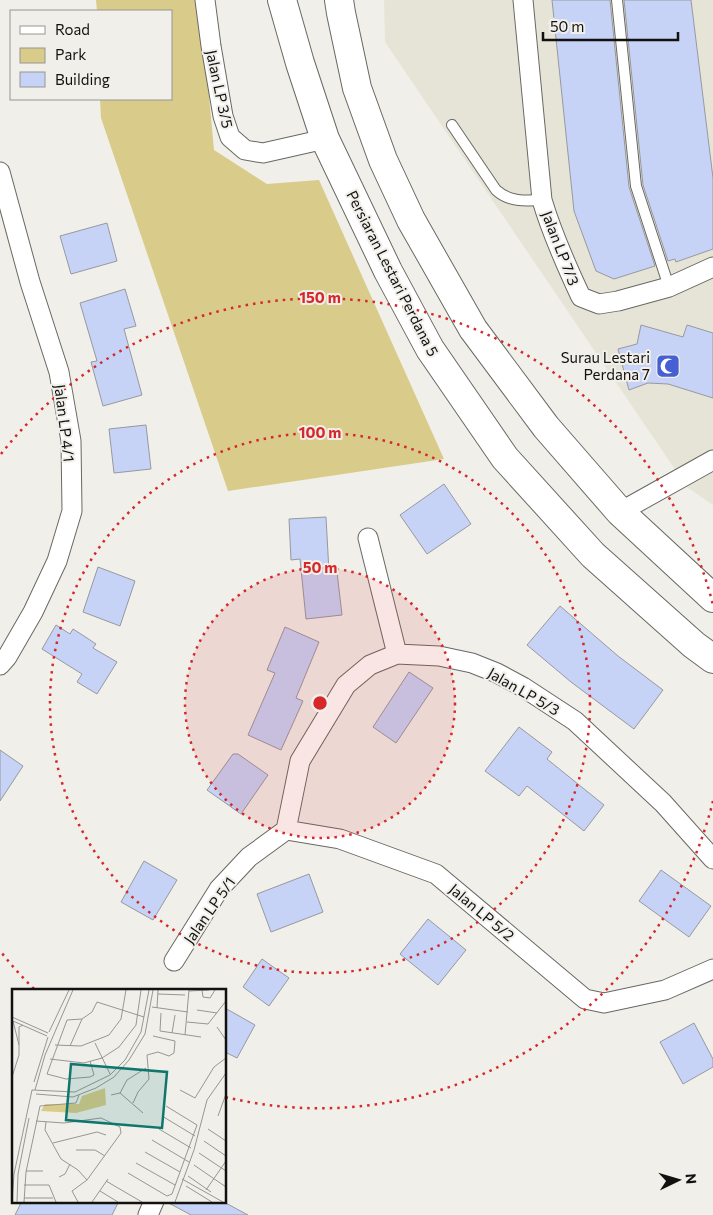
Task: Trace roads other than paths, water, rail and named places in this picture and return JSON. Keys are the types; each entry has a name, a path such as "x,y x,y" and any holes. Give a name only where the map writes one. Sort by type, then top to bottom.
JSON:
{"main road":[{"name":"Persiaran Lestari Perdana 5","path":"282,0 325,139 388,271 430,349 505,458 593,555 694,645 713,659"},
{"path":"339,0 357,88 383,160 411,220 473,329 546,427 620,512 713,598"}],"street":[{"name":"Jalan LP 3/5","path":"206,0 211,46 223,116 230,137 245,150 263,153 325,139"},
{"name":"Jalan LP 7/3","path":"523,0 542,200 563,260 580,297 599,304 618,301 670,287 713,267"},
{"name":"Jalan LP 4/1","path":"0,172 30,282 59,372 70,441 72,511 57,560 33,612 7,657 0,665"},
{"path":"620,512 713,460"},
{"path":"286,830 300,761 346,685 370,665 397,654 368,538"},
{"name":"Jalan LP 5/3","path":"397,654 438,656 472,663 497,673 575,721 663,804 713,858"},
{"name":"Jalan LP 5/1","path":"174,961 219,889 248,857 286,830"},
{"name":"Jalan LP 5/2","path":"286,830 340,839 436,874 585,999 604,1003 665,990 713,969"},
{"path":"148,1215 154,1202"}],"lane":[{"path":"617,0 636,186 670,287"},
{"path":"452,125 496,190 510,198 525,201 542,200"}],"place":[{"name":"Surau Lestari Perdana 7","path":"668,366"}]}
